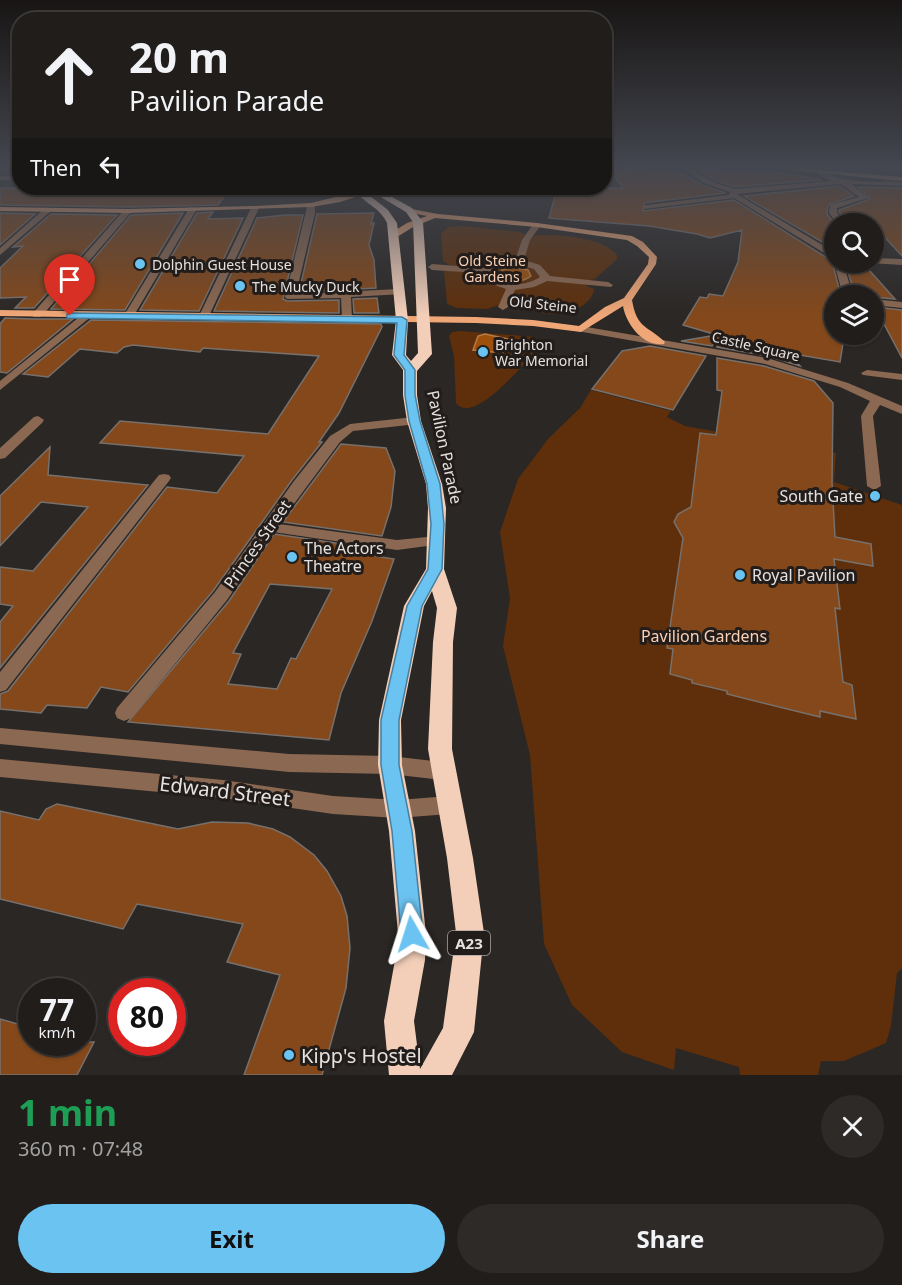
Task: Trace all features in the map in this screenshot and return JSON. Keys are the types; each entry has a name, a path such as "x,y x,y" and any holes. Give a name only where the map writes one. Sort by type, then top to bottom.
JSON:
{"highway":[{"name":"A23","path":"389,216 394,235 402,320"},
{"name":"Old Steine","path":"414,216 418,222"},
{"path":"410,370 425,354 418,222"},
{"name":"Pavilion Parade","path":"402,320 399,355 410,370 410,395 414,421 434,484 437,541 435,569 447,608 443,642 440,738 442,771"},
{"name":"Pavilion Parade","path":"398,809 390,765 390,720 414,606 435,569"},
{"name":"A23","path":"434,1075 458,1032 470,933 460,858 442,771"},
{"name":"A23","path":"398,809 412,934 410,960 399,1021 405,1075"}],"main road":[{"name":"Old Steine","path":"394,235 418,222 437,216"},
{"name":"Old Steine","path":"0,313 533,323 581,329 609,309 627,300 652,264 653,257 649,250 629,238 537,225 440,216"},
{"name":"Castle Square","path":"627,300 629,317 636,327 660,342"}],"street":[{"path":"0,252 41,216"},
{"path":"37,315 123,216"},
{"path":"128,317 189,216"},
{"path":"204,316 251,216"},
{"path":"310,216 290,297 399,292"},
{"path":"771,216 824,250"},
{"path":"519,263 526,240 537,225"},
{"path":"884,260 902,262"},
{"path":"432,267 485,271 500,264 519,263 540,268 545,278"},
{"path":"485,271 485,276 491,281 512,286 532,285 545,278 608,285"},
{"path":"503,307 512,286"},
{"path":"346,296 347,318"},
{"path":"884,303 902,305"},
{"path":"0,387 87,316"},
{"name":"Castle Square","path":"581,329 767,362 844,385 902,410"},
{"path":"867,373 902,377"},
{"path":"874,486 867,416 870,408 878,400"},
{"path":"0,455 38,420"},
{"name":"Princes Street","path":"124,713 221,596 334,439 350,428 414,421"},
{"path":"0,685 164,478"},
{"path":"270,527 397,545 437,541"},
{"name":"Edward Street","path":"0,736 290,763 390,765 442,771"},
{"name":"Edward Street","path":"0,768 223,789 333,805 398,809 449,805"}],"green space":[{"name":"Old Steine Gardens","path":"463,226 520,232 528,236 552,235 593,241 611,249 617,255 617,259 595,279 584,281 585,285 594,289 592,295 579,308 572,311 553,314 511,305 488,309 457,308 447,304 444,271 451,266 443,261 441,233 449,227"},
{"path":"452,332 535,337 541,345 513,376 487,399 475,406 464,408 456,403 454,356 449,336"},
{"name":"Pavilion Gardens","path":"591,390 671,411 667,417 685,426 836,453 834,482 902,505 902,968 897,973 891,1026 886,1043 844,1061 821,1061 818,1075 740,1075 739,1067 676,1048 674,1070 622,1052 572,1005 544,944 530,755 503,646 510,598 500,532 518,479 548,439 580,408"}],"shaded area":[{"path":"503,269 528,270 531,276 514,281 505,280 497,275"},
{"path":"485,334 508,339 503,353 473,350 478,336"}],"building":[{"path":"0,216 33,216 0,245"},
{"path":"49,216 116,216 34,308 15,308 26,297 0,298 0,268 23,246 13,247"},
{"path":"130,216 181,216 125,310 51,309"},
{"path":"195,216 210,216 208,219 243,218 199,311 140,310"},
{"path":"303,216 283,299 287,301 339,300 339,313 214,311 257,218"},
{"path":"316,216 373,216 371,224 374,223 369,245 374,260 376,288 299,292"},
{"path":"549,216 760,216 824,256 824,273 835,273 838,285 824,285 824,345 843,345 840,362 788,353 800,366 768,356 717,347 717,339 712,346 681,341 717,335 683,325 700,297 707,298 709,294 723,296 738,262 742,230 710,238 649,226 549,218"},
{"path":"778,216 824,216 824,243"},
{"path":"884,216 902,216 902,256 884,236"},
{"path":"848,273 872,273 883,285 856,285 852,285"},
{"path":"884,287 895,299 884,298"},
{"path":"377,298 379,313 354,313 353,299"},
{"path":"884,308 902,310 902,358 884,324"},
{"path":"5,318 73,319 7,373 0,372 0,324"},
{"path":"91,320 381,324 382,327 339,413 319,442 322,442 213,591 128,692 101,687 87,708 47,705 41,713 0,709 0,694 8,691 167,487 217,493 244,456 100,443 120,421 268,434 319,356 203,348 200,352 133,345 124,347 117,353 80,349 48,377 23,374"},
{"path":"650,346 706,356 673,410 592,389 622,351"},
{"name":"Royal Pavilion","path":"717,358 764,366 814,381 833,403 832,483 835,537 871,544 873,566 834,559 840,609 835,608 843,682 852,685 856,719 820,711 820,717 727,694 727,691 692,683 692,680 670,674 673,649 667,648 683,538 674,522 678,514 691,507 700,433 716,435 722,391 717,390"},
{"path":"341,444 386,448 395,471 391,507 382,536 283,522"},
{"path":"50,447 48,475 148,485 0,668 0,622 13,606 0,604 0,567 33,571 88,507 41,502 0,546 0,496"},
{"path":"274,534 377,549 375,556 394,559 372,621 341,693 329,740 128,722 229,601","holes":["270,584 332,589 296,659 291,658 277,689 228,684 241,654 233,653"]},
{"path":"57,804 178,829 212,822 248,823 273,829 290,837 314,855 327,871 341,896 347,916 350,948 346,988 322,1075 244,1075 280,975 227,962 243,924 137,904 123,929 0,899 0,811 39,820 46,809"},
{"path":"0,1019 18,1024 18,1056 87,1056 77,1075 0,1075"}],"place":[{"name":"Dolphin Guest House","path":"140,264"},
{"name":"The Mucky Duck","path":"240,286"},
{"name":"Brighton War Memorial","path":"483,352"},
{"name":"South Gate","path":"875,496"},
{"name":"The Actors Theatre","path":"292,557"},
{"name":"Royal Pavilion","path":"740,575"},
{"name":"Kipp's Hostel","path":"289,1055"}],"route":[{"path":"70,316 402,320 399,355 410,370 410,395 414,421 434,484 437,508 435,569 414,606 390,720 390,765 402,831 412,934"}]}
